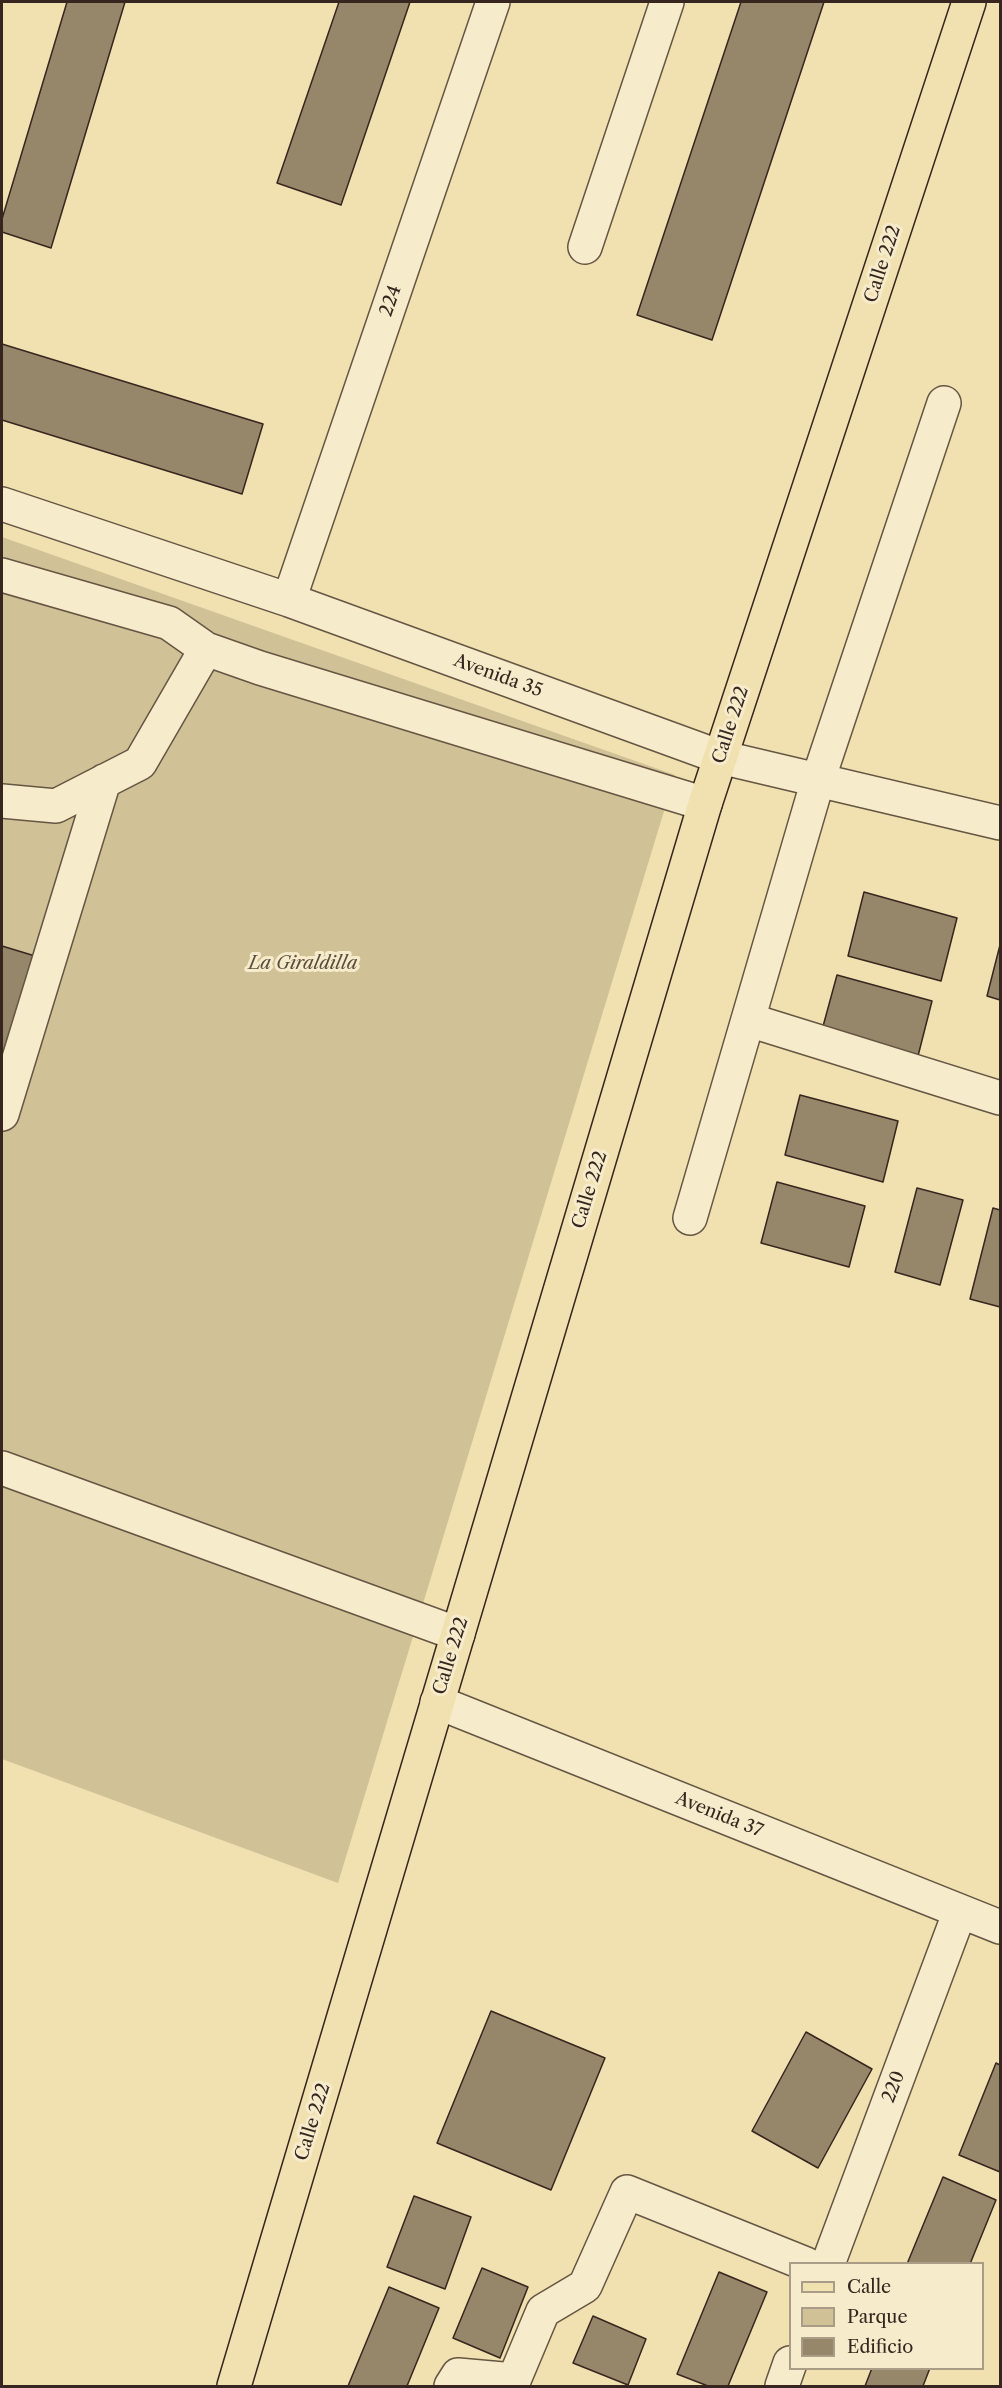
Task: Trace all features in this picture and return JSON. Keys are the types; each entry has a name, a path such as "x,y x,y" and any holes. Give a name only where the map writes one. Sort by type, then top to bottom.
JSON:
{"main road":[{"name":"Calle 222","path":"234,2386 705,804 969,2"}],"street":[{"name":"224","path":"289,600 493,2"},
{"path":"585,247 667,2"},
{"path":"690,1218 818,780 944,404"},
{"name":"Avenida 35","path":"2,504 289,600 720,757 997,818"},
{"path":"2,575 169,623 206,649 260,668 705,804"},
{"path":"2,801 56,806 140,763 206,649"},
{"path":"2,1114 104,781"},
{"path":"749,1020 1000,1098"},
{"path":"2,1468 458,1634"},
{"name":"Avenida 37","path":"438,1702 1000,1927"},
{"name":"220","path":"829,2262 960,1911"},
{"path":"451,2386 458,2374 514,2380 543,2311 585,2286 627,2193 801,2262"},
{"path":"782,2386 789,2366"}],"green space":[{"name":"La Giraldilla","path":"2,537 675,775 338,1883 2,1759"}],"building":[{"path":"67,2 125,2 51,248 2,232 2,219"},
{"path":"339,2 410,2 341,205 277,183"},
{"path":"741,2 824,2 712,340 637,315"},
{"path":"2,344 263,424 242,494 2,420"},
{"path":"864,892 957,918 941,981 848,956"},
{"path":"1000,945 1000,1000 987,996"},
{"path":"2,946 35,956 2,1068"},
{"path":"837,975 932,1001 918,1056 822,1030"},
{"path":"800,1095 898,1121 883,1182 785,1155"},
{"path":"777,1182 865,1206 849,1267 761,1243"},
{"path":"917,1188 963,1200 940,1285 895,1272"},
{"path":"993,1208 1000,1210 1000,1307 970,1299"},
{"path":"491,2011 605,2058 551,2190 437,2143"},
{"path":"806,2032 872,2069 818,2168 752,2131"},
{"path":"996,2063 1000,2065 1000,2172 959,2155"},
{"path":"943,2177 996,2200 971,2262 908,2262"},
{"path":"414,2196 471,2217 445,2289 387,2267"},
{"path":"482,2268 528,2287 500,2358 453,2338"},
{"path":"719,2272 767,2292 728,2386 708,2386 677,2374"},
{"path":"389,2287 439,2308 407,2386 348,2386"},
{"path":"593,2316 646,2339 628,2385 573,2363"},
{"path":"871,2370 929,2370 923,2386 865,2386"}]}
